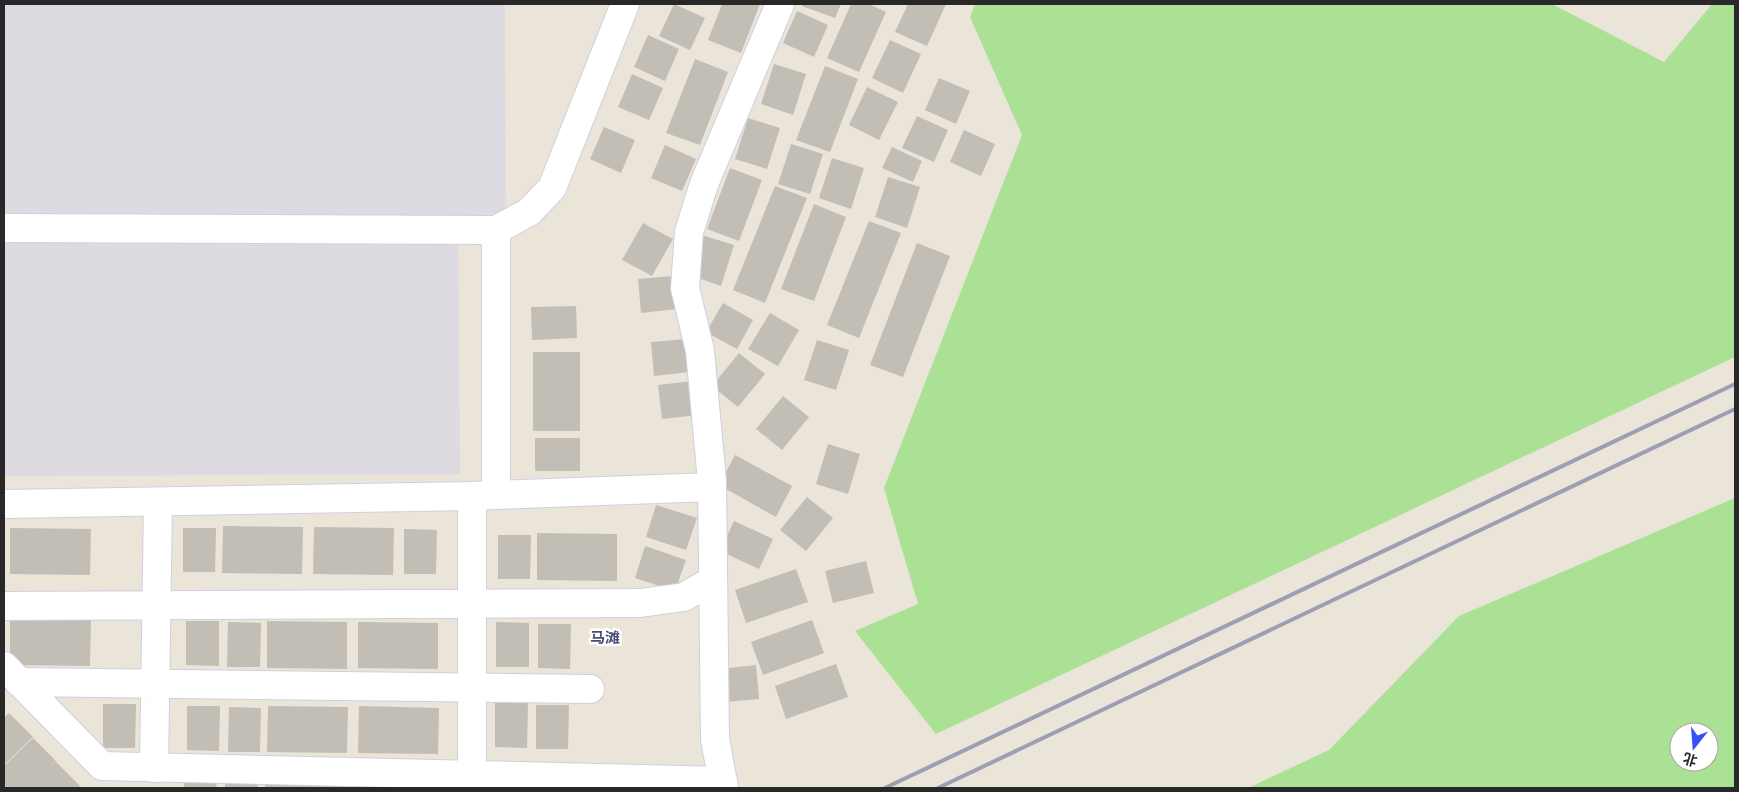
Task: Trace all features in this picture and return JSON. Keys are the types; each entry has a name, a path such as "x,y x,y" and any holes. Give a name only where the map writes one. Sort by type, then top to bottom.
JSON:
{"street":[{"path":"4,228 496,230 529,212 552,188 625,4"},
{"path":"102,766 472,782 724,784 715,739 712,487 700,351 685,288 689,232 704,184 780,4"},
{"path":"472,782 472,604 484,495 496,230"},
{"path":"4,504 484,495 712,487"},
{"path":"154,768 158,502"},
{"path":"4,606 640,603 684,597 713,580"},
{"path":"12,674 155,684 590,688"},
{"path":"12,674 124,788"}],"shaded area":[{"path":"4,4 505,4 506,214 458,215 460,474 4,476"}],"green space":[{"path":"975,4 1552,4 1664,62 1712,4 1735,4 1735,357 936,734 855,631 918,604 884,488 1022,135 970,17"},
{"path":"1735,498 1735,788 1248,788 1329,750 1459,616"}],"building":[{"path":"674,4 705,18 690,50 659,36"},
{"path":"722,4 760,4 741,53 708,40"},
{"path":"802,4 841,4 835,18 802,6"},
{"path":"851,4 869,4 886,12 859,72 827,58"},
{"path":"908,4 946,4 927,46 895,32"},
{"path":"797,11 828,25 814,57 783,43"},
{"path":"648,35 679,49 665,81 634,67"},
{"path":"890,40 921,54 903,93 872,78"},
{"path":"695,59 728,72 700,145 666,133"},
{"path":"774,64 806,74 793,115 761,104"},
{"path":"825,66 858,79 830,152 796,140"},
{"path":"632,74 663,88 649,120 618,107"},
{"path":"939,78 970,91 956,124 925,110"},
{"path":"867,87 898,102 879,140 849,125"},
{"path":"917,116 948,130 934,162 902,148"},
{"path":"748,118 780,128 767,169 735,159"},
{"path":"604,127 635,140 621,173 590,159"},
{"path":"964,130 995,144 981,176 950,162"},
{"path":"791,144 823,154 810,194 778,184"},
{"path":"665,145 696,159 682,191 651,178"},
{"path":"892,147 922,161 913,182 882,168"},
{"path":"832,158 864,168 851,209 819,198"},
{"path":"730,168 762,180 739,241 707,229"},
{"path":"888,177 920,187 907,228 875,217"},
{"path":"775,186 807,198 765,303 733,290"},
{"path":"814,204 846,217 814,301 781,289"},
{"path":"869,221 901,233 859,338 827,325"},
{"path":"643,223 673,239 652,276 622,260"},
{"path":"702,235 734,245 721,286 689,275"},
{"path":"917,243 950,256 903,377 870,365"},
{"path":"673,276 677,309 641,313 638,279"},
{"path":"723,303 753,320 737,349 706,332"},
{"path":"576,306 577,338 532,340 531,307"},
{"path":"770,313 799,330 778,366 748,349"},
{"path":"686,339 690,372 654,376 651,342"},
{"path":"817,340 849,350 836,390 804,380"},
{"path":"533,352 580,352 580,431 533,431"},
{"path":"739,353 765,374 738,407 712,386"},
{"path":"693,381 697,415 662,419 658,385"},
{"path":"783,396 809,417 782,450 756,429"},
{"path":"535,438 580,438 580,471 535,471"},
{"path":"828,444 860,454 848,494 816,484"},
{"path":"735,455 792,486 776,517 719,485"},
{"path":"807,497 833,518 806,551 780,530"},
{"path":"656,505 697,518 686,550 646,537"},
{"path":"734,521 773,539 759,569 720,551"},
{"path":"223,526 303,527 302,574 222,573"},
{"path":"314,527 394,528 393,575 313,574"},
{"path":"10,528 91,529 90,575 10,574"},
{"path":"183,528 216,528 215,572 183,572"},
{"path":"404,529 437,530 436,574 404,574"},
{"path":"537,533 617,534 617,581 537,580"},
{"path":"498,535 531,535 530,579 498,579"},
{"path":"645,546 686,560 675,591 635,578"},
{"path":"866,561 874,593 833,603 825,571"},
{"path":"796,569 808,602 746,623 735,590"},
{"path":"10,618 91,619 90,666 10,665"},
{"path":"812,620 824,653 763,675 751,642"},
{"path":"186,621 219,621 219,666 186,665"},
{"path":"267,621 347,622 347,669 267,668"},
{"path":"228,622 261,623 260,667 227,667"},
{"path":"358,622 438,623 438,669 358,668"},
{"path":"496,622 529,623 529,667 496,667"},
{"path":"538,624 571,624 570,669 538,668"},
{"path":"836,664 848,697 786,719 775,686"},
{"path":"756,665 759,699 724,702 720,669"},
{"path":"495,703 528,703 527,748 495,747"},
{"path":"103,704 136,704 135,748 103,748"},
{"path":"536,705 569,705 568,749 536,749"},
{"path":"187,706 220,706 219,751 187,750"},
{"path":"268,706 348,707 347,753 267,752"},
{"path":"359,706 439,708 438,754 358,753"},
{"path":"229,707 261,708 260,752 228,752"},
{"path":"9,713 33,737 4,765 4,718"},
{"path":"33,738 56,761 49,768 56,762 80,786 78,788 4,788 4,766"},
{"path":"184,782 217,782 216,788 184,788"},
{"path":"265,782 345,783 345,788 265,788"},
{"path":"225,783 258,784 258,788 225,788"},
{"path":"356,783 436,784 436,788 356,788"}],"railway":[{"path":"885,788 1735,384"},
{"path":"938,788 1735,409"}],"district":[{"name":"马滩","path":"605,638"}]}
